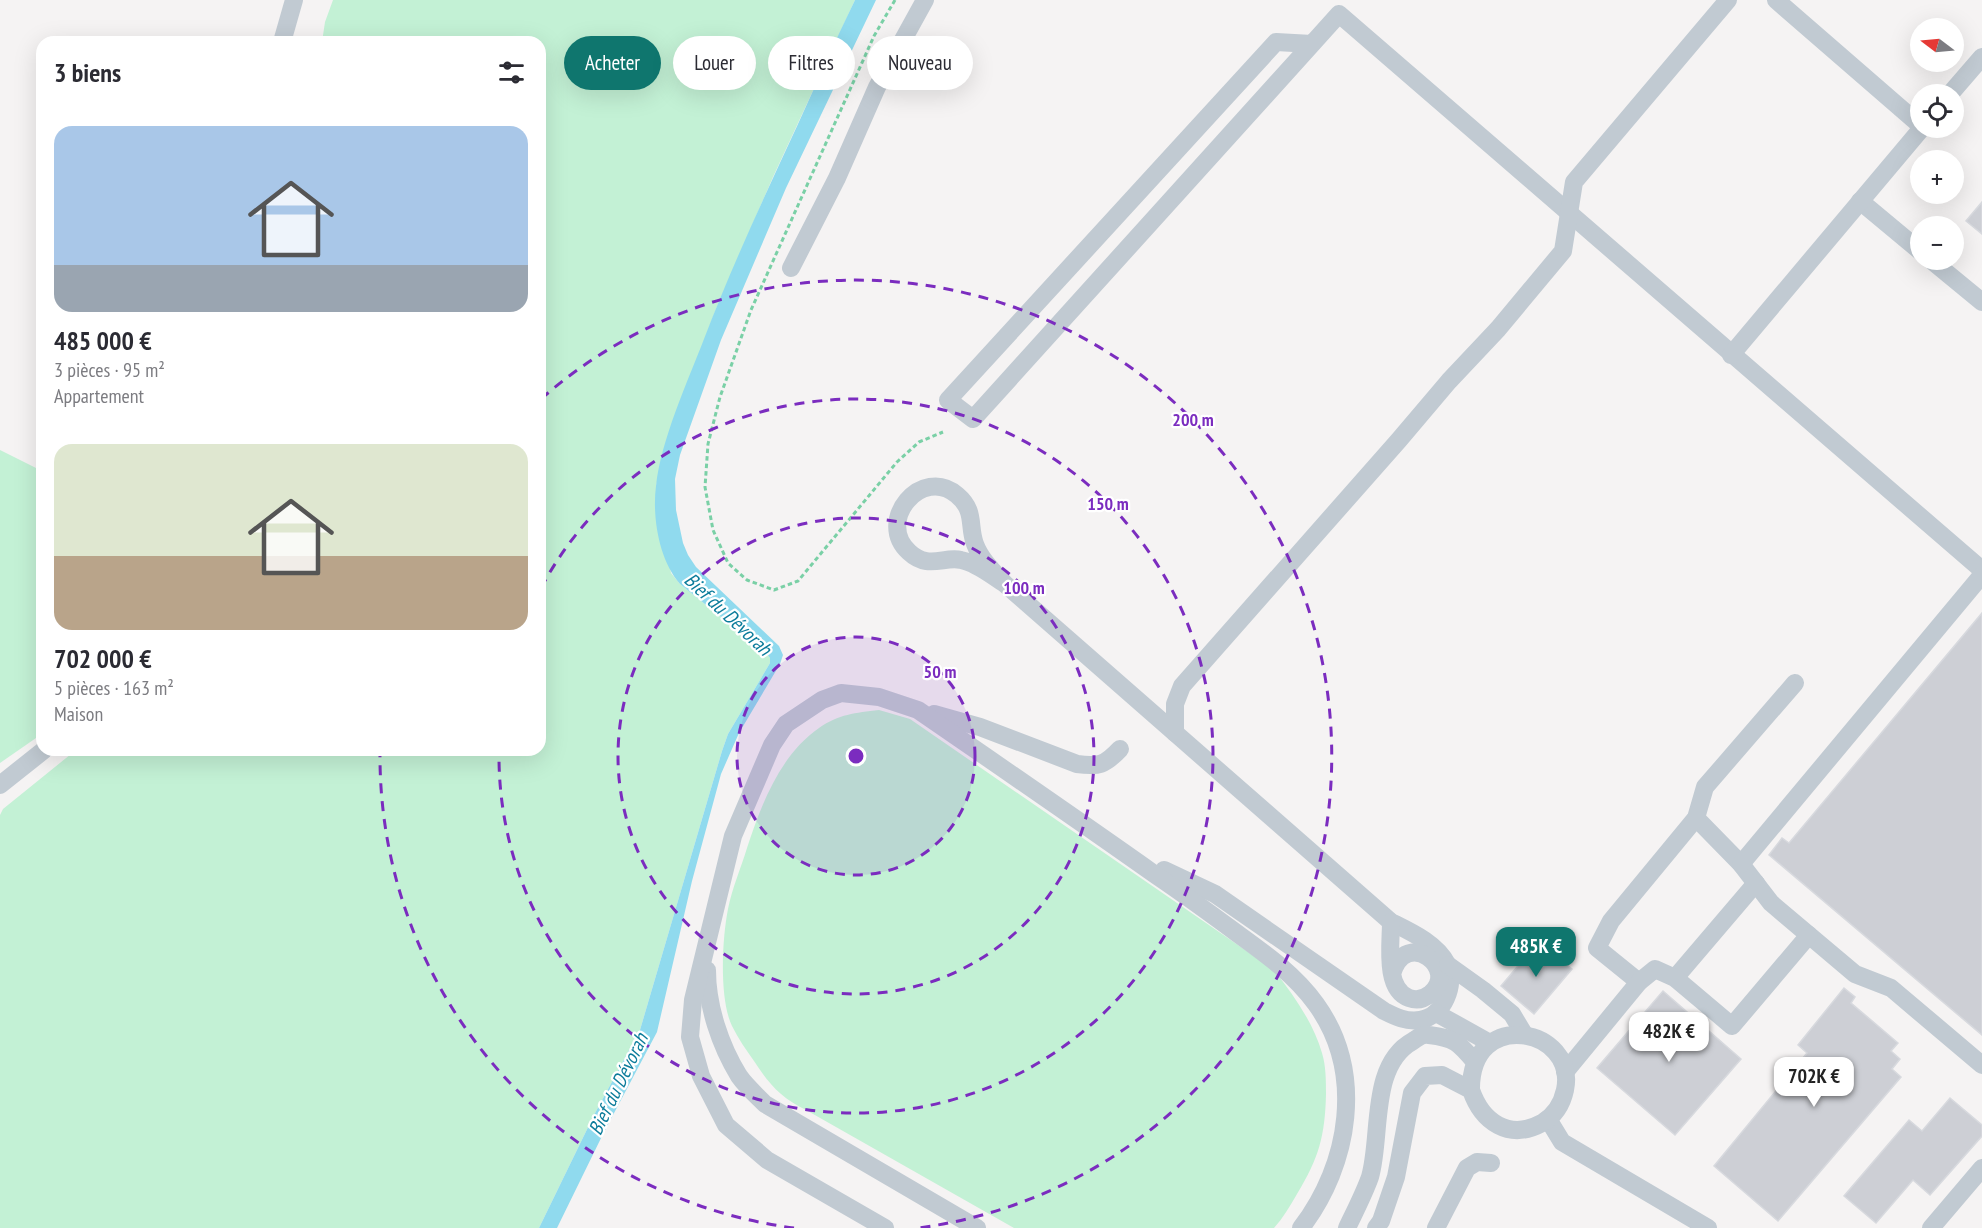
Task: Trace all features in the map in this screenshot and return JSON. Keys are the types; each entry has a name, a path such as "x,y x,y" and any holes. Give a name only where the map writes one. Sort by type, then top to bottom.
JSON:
{"street":[{"path":"284,36 294,0"},
{"path":"791,268 837,178 877,87 925,0"},
{"path":"1175,733 1175,704 1182,686 1563,251 1574,182 1728,0"},
{"path":"1776,0 1910,116"},
{"path":"1312,44 1276,42 948,400 973,419 1340,14 1982,570"},
{"path":"1959,84 1982,57"},
{"path":"1731,355 1911,138"},
{"path":"1860,201 1910,243"},
{"path":"1943,270 1982,302"},
{"path":"1005,584 960,559 940,562 925,561 909,553 900,540 897,526 899,512 906,501 917,491 930,487 942,487 956,493 968,507 974,542 980,555 1005,584 1391,922 1418,935 1435,949 1448,965 1512,1014 1524,1034"},
{"path":"1741,864 1982,575"},
{"path":"1639,982 1597,948 1611,921 1696,818 1705,787 1795,682"},
{"path":"885,1228 767,1160 726,1125 701,1076 690,1037 693,1000 733,836 772,745 786,724 822,700 841,693 879,697 980,728 1077,764 1094,766 1109,761 1120,750"},
{"path":"918,710 1121,851 1278,964 1297,981 1317,1005 1332,1034 1342,1062 1346,1124 1337,1161 1326,1188 1301,1228"},
{"path":"0,785 36,756"},
{"path":"1696,818 1741,864 1772,903 1809,935 1855,974 1891,988 1982,1065"},
{"path":"1121,851 1215,894 1384,1011 1403,1020 1422,1020 1436,1013 1446,999 1450,981 1448,965"},
{"path":"1675,978 1756,883"},
{"path":"1391,922 1392,974"},
{"path":"1565,1072 1639,982 1655,969 1675,978 1732,1026 1809,935"},
{"path":"708,941 707,991 727,1053 740,1078 765,1104 977,1228"},
{"path":"1436,1013 1490,1043"},
{"path":"1347,1228 1370,1176 1383,1085 1390,1064 1406,1044 1424,1034 1448,1037 1461,1046 1475,1062"},
{"path":"1524,1034 1540,1039 1551,1047 1560,1059 1565,1072 1566,1085 1557,1110 1548,1119 1533,1127 1517,1130 1501,1126 1487,1118 1476,1105 1471,1090 1471,1076 1475,1062 1490,1043 1501,1037 1524,1034"},
{"path":"1376,1228 1381,1221 1396,1177 1412,1093 1425,1076 1442,1075 1471,1090"},
{"path":"1548,1119 1562,1143 1708,1228"},
{"path":"1436,1228 1467,1168 1477,1162 1491,1163"},
{"path":"1931,1228 1982,1168"}],"path":[{"path":"895,0 874,36 756,300 720,397 708,444 705,487 712,530 728,563 747,580 774,590 798,581 897,462 919,442 943,432"}],"green space":[{"path":"333,0 855,0 838,36 768,36 768,90 813,90 716,309 667,439 656,486 671,573 680,584 767,654 770,663 728,734 640,1030 594,1115 539,1228 0,1228 0,815 3,809 69,756 546,756 546,36 323,36"},
{"path":"0,450 36,468 36,738 0,763"},
{"path":"879,710 910,719 1274,970 1314,1031 1324,1063 1326,1094 1322,1135 1316,1158 1305,1181 1274,1228 1014,1228 797,1105 776,1090 765,1077 734,1030 725,1001 724,936 734,886 766,798 793,752 805,739 833,720 855,713"}],"water":[{"path":"855,0 876,0 855,44 855,36 838,36"},
{"name":"Bief du Dévorah","path":"813,90 833,90 786,188 721,340 680,455 675,479 676,510 688,555 696,567 779,646 783,655 780,664 739,733 721,774 692,881 657,1032 557,1228 539,1228 594,1115 640,1030 728,734 770,663 767,654 680,584 662,551 655,511 659,468 669,431 715,312"}],"building":[{"path":"1982,202 1982,234 1966,221"},
{"path":"1982,613 1982,1035 1769,855 1782,838 1789,843"},
{"path":"1539,941 1572,969 1534,1014 1501,986"},
{"path":"1844,988 1855,997 1851,1003 1898,1043 1891,1051 1900,1059 1892,1069 1901,1077 1778,1221 1714,1166 1807,1053 1798,1045"},
{"path":"1663,991 1741,1059 1675,1135 1597,1068"},
{"path":"1950,1098 1982,1125 1982,1136 1930,1195 1913,1180 1876,1223 1844,1196 1909,1120 1922,1131"}]}
